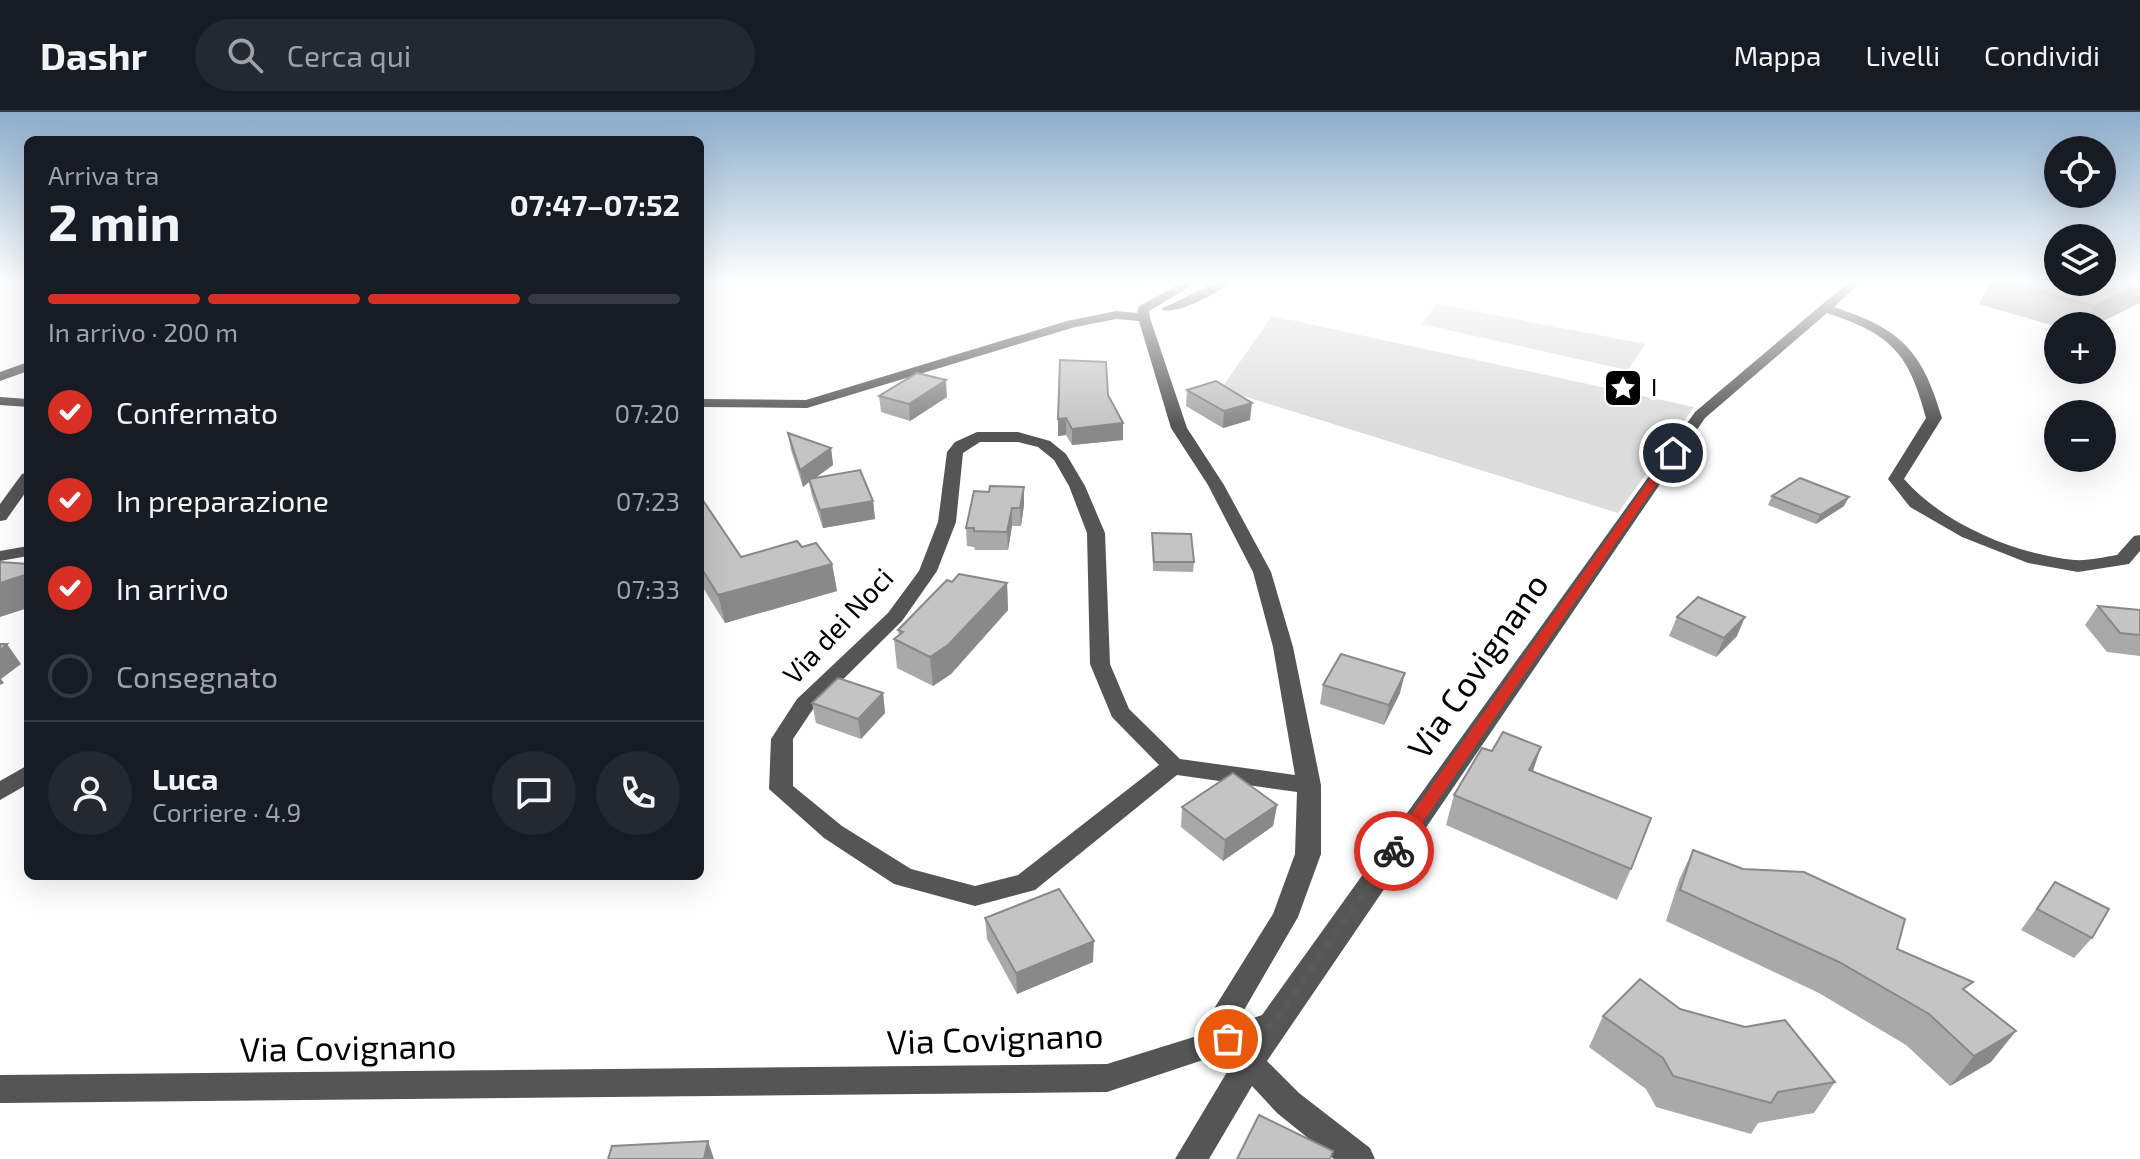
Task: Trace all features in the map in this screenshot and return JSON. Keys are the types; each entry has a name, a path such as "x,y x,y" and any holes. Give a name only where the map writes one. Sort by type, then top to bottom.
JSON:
{"street":[{"path":"704,403 807,404 1056,329"},
{"path":"1147,329 1179,428 1224,498 1262,572 1283,647 1309,785 1308,854 1285,917 1207,1046"},
{"name":"Via Covignano","path":"0,1089 1107,1078 1272,1025 1700,415 1750,368 1801,329"},
{"path":"1879,329 1903,344 1924,376 1934,418 1896,479 1916,503 1968,533 2034,559 2078,566 2123,560 2140,540"},
{"path":"0,377 24,368"},
{"path":"0,401 24,403"},
{"name":"Via dei Noci","path":"993,436 1018,437 1044,444 1060,457 1077,486 1096,533 1100,664 1120,712 1173,766 1026,883 975,896 903,877 833,832 781,789 782,739 805,704 895,617 928,571 947,522 955,452 961,445 977,437 993,436"},
{"path":"0,516 24,483"},
{"path":"0,556 24,552"},
{"path":"1173,766 1309,785"},
{"path":"0,792 24,776"},
{"path":"1191,1159 1272,1025"},
{"path":"1249,1063 1288,1103 1359,1159"}],"shaded area":[{"path":"1263,329 1332,329 1694,407 1618,513 1221,389"},
{"path":"1443,329 1566,329 1645,344 1628,370"}],"building":[{"path":"1060,360 1106,362 1108,395 1123,423 1072,429 1066,418 1058,419"},
{"path":"917,373 946,380 909,404 879,396"},
{"path":"1216,381 1252,403 1224,411 1187,390"},
{"path":"788,433 831,448 800,470"},
{"path":"860,470 873,501 820,510 809,479"},
{"path":"1800,478 1849,497 1820,515 1772,496"},
{"path":"990,486 1024,487 1020,508 1012,508 1007,532 966,528 974,491 989,492"},
{"path":"704,502 741,557 797,541 802,547 816,543 832,564 718,595 704,572"},
{"path":"1152,533 1191,534 1194,562 1154,562"},
{"path":"0,562 24,564 24,575 0,583"},
{"path":"959,574 1007,583 948,645 930,657 894,639 903,632 898,630 947,580 952,582"},
{"path":"1698,597 1745,617 1724,638 1677,617"},
{"path":"2098,606 2140,610 2140,635 2120,633"},
{"path":"1341,654 1405,673 1389,705 1323,685"},
{"path":"838,678 883,693 858,719 812,703"},
{"path":"1503,732 1541,747 1529,770 1651,818 1631,869 1454,795 1482,748 1492,751"},
{"path":"1233,773 1277,805 1225,840 1182,807"},
{"path":"1693,850 1743,869 1804,872 1905,919 1897,949 1973,982 1963,989 2016,1031 1974,1056 1929,1014 1839,962 1680,890"},
{"path":"2055,882 2109,909 2092,938 2037,909"},
{"path":"1059,889 1094,941 1016,973 985,918"},
{"path":"1640,979 1680,1009 1745,1027 1785,1020 1835,1082 1778,1092 1771,1103 1673,1076 1663,1058 1603,1016"},
{"path":"1259,1115 1333,1151 1330,1159 1237,1159"},
{"path":"708,1141 704,1159 608,1159 612,1146"}],"way so far":[{"path":"1228,1039 1272,1025 1394,851"}],"place":[{"name":"I","path":"1623,388"}],"route":[{"path":"1394,851 1673,453"}]}
